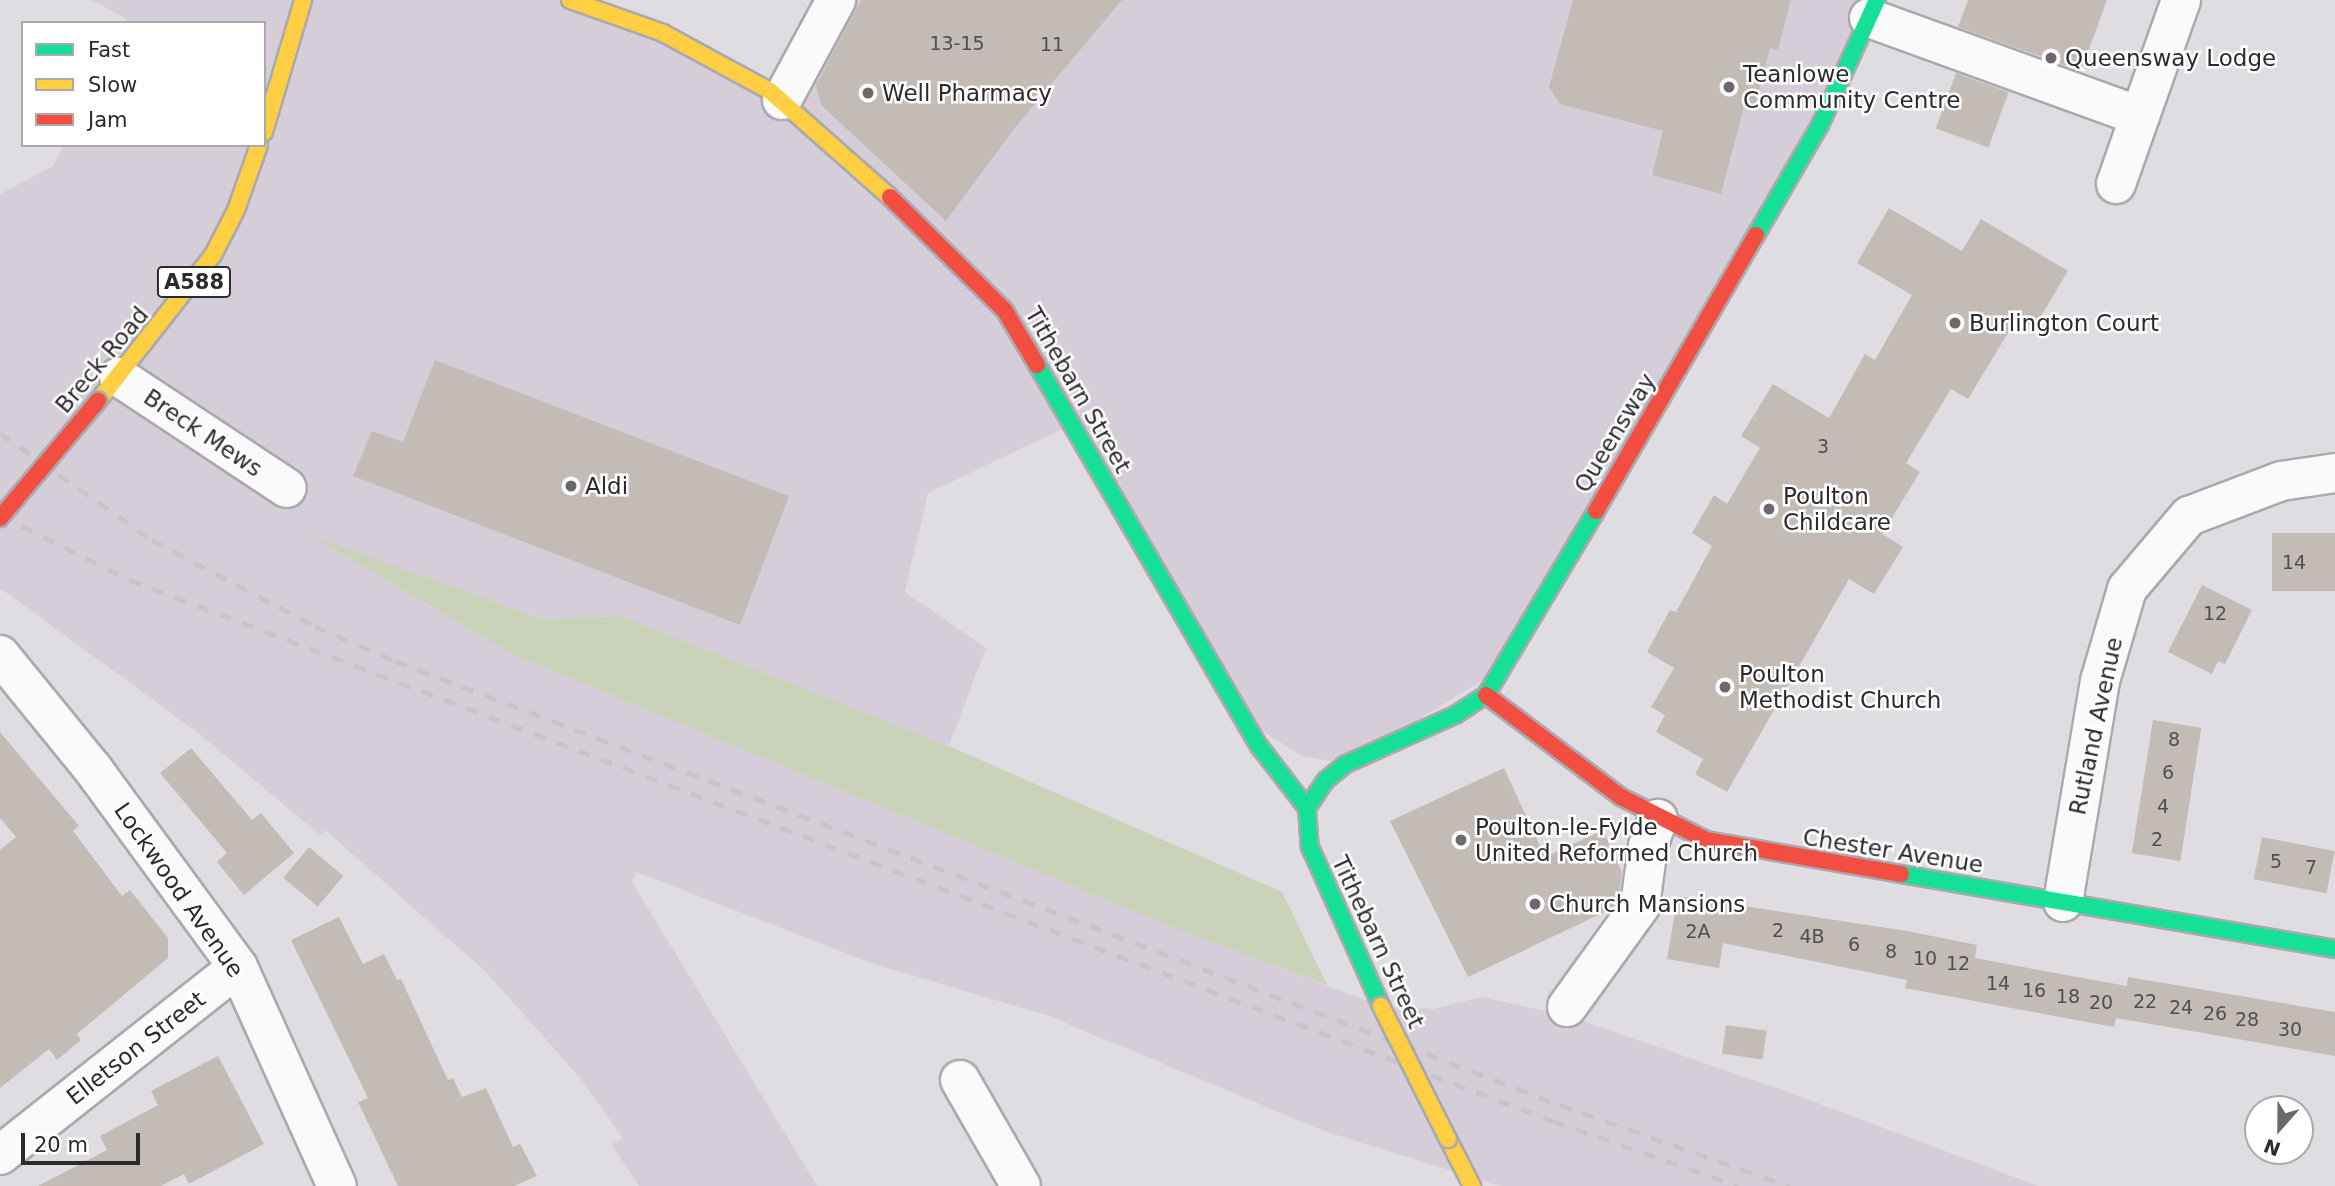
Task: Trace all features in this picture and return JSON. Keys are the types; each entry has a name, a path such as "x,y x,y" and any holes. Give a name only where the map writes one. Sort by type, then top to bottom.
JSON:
{"main road":[{"path":"266,125 303,0"},
{"name":"Tithebarn Street","path":"570,0 674,38 723,62 782,100 833,141 1005,311 1246,721 1307,808 1310,847 1381,1006 1472,1186"},
{"name":"Queensway","path":"1307,808 1326,780 1346,764 1455,715 1486,695 1750,249 1820,124 1873,9"},
{"name":"Breck Road","path":"0,518 108,389 213,255 236,211 258,147"},
{"name":"Chester Avenue","path":"1486,695 1658,819 1706,840 2335,949"},
{"name":"Tithebarn Street","path":"1246,721 1280,743"},
{"path":"1318,760 1346,764"}],"street":[{"path":"782,100 836,0"},
{"path":"2116,184 2181,0"},
{"path":"1873,9 2140,116"},
{"name":"Breck Mews","path":"108,389 287,488"},
{"name":"Rutland Avenue","path":"2063,902 2100,681 2127,589 2189,516 2281,481 2335,473"},
{"name":"Lockwood Avenue","path":"0,655 93,769 238,967 337,1186"},
{"path":"1567,1007 1640,906 1648,846 1658,819"},
{"name":"Elletson Street","path":"0,1155 238,967"},
{"path":"960,1080 1021,1186"}],"shaded area":[{"path":"91,0 570,0 770,91 815,0 1877,0 1507,665 1346,764 1302,756 1246,721 1073,424 928,493 905,592 986,648 949,746 621,616 543,619 317,539 512,654 1167,925 1381,1006 1434,1009 1482,997 1568,1016 1788,1092 2038,1186 1500,1186 1324,1131 1049,1016 874,964 636,872 632,882 817,1186 639,1186 611,1144 623,1138 580,1078 487,973 325,830 320,835 197,732 0,588 0,194 53,166 63,147 266,147 266,21 127,19"}],"green space":[{"path":"312,536 542,619 621,616 949,746 1282,892 1327,985 1167,925 512,654"}],"building":[{"path":"861,0 1122,0 1014,129 946,221 821,105 816,85"},
{"path":"1573,0 1791,0 1778,50 1770,48 1755,106 1745,103 1721,194 1652,175 1663,131 1560,104 1549,87"},
{"name":"Queensway Lodge","path":"1968,0 2107,0 2081,71 1958,27"},
{"path":"1956,73 2009,92 1988,148 1936,128"},
{"path":"1889,208 1962,251 1981,219 2068,271 2034,328 2017,318 1968,399 1951,389 1906,463 1920,472 1882,534 1903,547 1874,594 1849,579 1727,792 1695,774 1703,759 1656,732 1665,715 1651,707 1674,668 1647,652 1670,610 1676,612 1712,546 1692,533 1714,495 1727,504 1760,448 1741,436 1773,384 1829,418 1865,354 1875,360 1912,295 1857,263"},
{"name":"Aldi","path":"435,360 789,496 740,625 353,476 372,431 403,442"},
{"path":"2272,533 2335,533 2335,591 2272,591"},
{"path":"2202,585 2252,610 2225,664 2218,661 2212,674 2168,652"},
{"path":"2153,720 2201,728 2180,861 2132,853"},
{"path":"0,732 79,826 73,831 122,896 130,890 168,938 168,958 77,1034 81,1040 57,1060 49,1049 0,1088 0,850 16,837 0,818"},
{"path":"191,748 252,820 261,813 294,853 244,895 217,862 227,853 160,773"},
{"path":"1504,768 1545,857 1603,830 1622,872 1619,898 1611,909 1468,977 1390,821"},
{"path":"2262,837 2335,851 2326,893 2254,879"},
{"path":"309,847 343,876 318,907 283,878"},
{"path":"1678,896 1907,931 1977,945 1975,958 2127,986 2128,977 2335,1012 2335,1056 2116,1018 2114,1027 2081,1021 1905,988 1907,980 1723,943 1719,968 1667,959"},
{"path":"339,917 363,964 384,954 397,980 401,979 448,1080 453,1078 462,1097 486,1088 513,1147 520,1144 537,1176 514,1186 398,1186 358,1102 368,1098 291,940"},
{"path":"1726,1025 1767,1031 1763,1059 1722,1054"},
{"path":"218,1056 264,1144 189,1184 184,1174 161,1186 38,1186 107,1150 100,1136 158,1105 151,1091"}],"railway":[{"path":"0,433 152,540 315,626 395,661 1560,1105 1789,1186"},
{"path":"0,515 130,580 1553,1121 1738,1186"}],"traffic: fast":[{"path":"1756,235 1820,125 1877,0"},
{"path":"1037,365 1259,746 1307,808 1310,847 1381,1006"},
{"path":"1307,808 1326,780 1346,764 1455,715 1486,695 1596,511"},
{"path":"1901,874 2335,949"}],"traffic: slow":[{"path":"266,125 303,0"},
{"path":"570,0 663,33 770,91 890,197"},
{"path":"98,401 213,255 236,210 258,147"},
{"path":"1381,1006 1448,1139"},
{"path":"1448,1139 1472,1186"}],"traffic: jam":[{"path":"890,197 1005,311 1037,365"},
{"path":"1596,511 1756,235"},
{"path":"0,518 98,401"},
{"path":"1486,695 1621,797 1706,840 1901,874"}],"place":[{"name":"Queensway Lodge","path":"2051,58"},
{"name":"Teanlowe Community Centre","path":"1729,87"},
{"name":"Well Pharmacy","path":"868,93"},
{"name":"Burlington Court","path":"1955,323"},
{"name":"Aldi","path":"571,486"},
{"name":"Poulton Childcare","path":"1769,509"},
{"name":"Poulton Methodist Church","path":"1725,687"},
{"name":"Poulton-le-Fylde United Reformed Church","path":"1461,840"},
{"name":"Church Mansions","path":"1535,904"}]}
